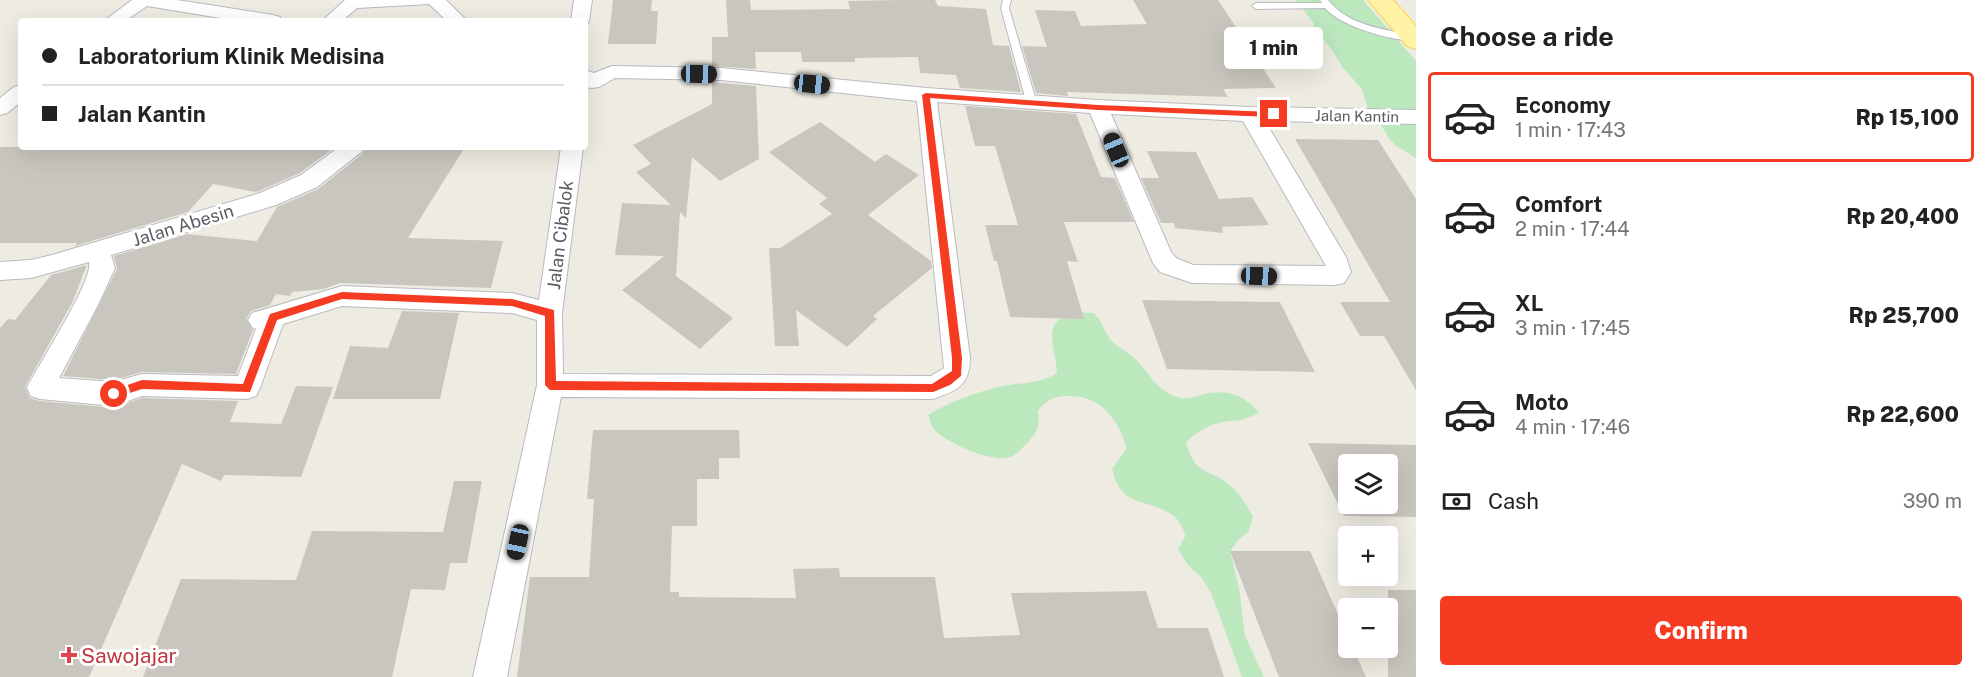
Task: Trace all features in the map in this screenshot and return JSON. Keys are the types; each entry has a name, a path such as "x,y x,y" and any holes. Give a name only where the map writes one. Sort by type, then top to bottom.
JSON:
{"main road":[{"path":"1380,0 1415,40"}],"street":[{"path":"117,18 144,0 255,18"},
{"path":"334,18 352,3 424,0"},
{"path":"435,0 455,18"},
{"path":"580,18 583,0"},
{"name":"Jalan Kantin","path":"588,83 612,72 721,74 926,95 1098,107 1250,114 1416,117"},
{"path":"0,108 18,94"},
{"path":"550,385 933,388 946,382 957,373 957,358 926,95"},
{"path":"1098,107 1161,257 1168,265 1192,274 1335,276 1339,272 1338,264 1250,114"},
{"name":"Jalan Abesin","path":"0,271 30,269 268,199 309,181 349,150"},
{"name":"Jalan Cibalok","path":"490,677 550,385 550,313 572,150"},
{"path":"98,249 103,268 87,305 40,387 114,394 142,385 247,388 267,319 342,296 512,303 550,313"}],"lane":[{"path":"1007,0 1005,8 1032,101"},
{"path":"1256,6 1326,3 1349,21 1415,40"}],"green space":[{"path":"1296,0 1363,0 1416,61 1416,158 1395,145 1388,137 1376,116 1368,109 1362,89 1343,68"},
{"path":"1077,312 1094,313 1110,339 1133,357 1163,390 1170,394 1186,398 1217,392 1231,394 1248,402 1259,412 1243,419 1210,426 1186,442 1197,465 1231,486 1253,516 1249,531 1230,551 1239,588 1245,636 1264,677 1242,677 1212,595 1202,578 1188,565 1178,549 1186,535 1178,521 1167,512 1130,498 1117,483 1112,469 1127,448 1119,428 1100,405 1081,397 1064,396 1051,399 1038,411 1039,420 1034,436 1015,455 1005,458 983,455 959,446 932,427 928,415 953,402 998,387 1043,380 1057,373 1053,328 1057,321"}],"building":[{"path":"613,0 652,0 651,11 658,11 656,44 608,44"},
{"path":"726,0 750,0 751,10 850,9 848,1 900,0 935,0 938,6 986,9 993,45 1009,46 1021,92 960,88 956,75 920,73 918,57 855,58 855,62 802,62 801,52 755,52 756,69 712,66 712,37 728,37"},
{"path":"1133,0 1218,0 1276,88 1223,89 1228,97 1067,92 1068,96 1036,93 1022,46 1047,47 1035,10 1075,11 1081,26 1147,24"},
{"path":"712,82 756,86 759,159 720,181 692,157 686,218 680,212 676,276 733,318 700,349 622,290 664,256 615,255 622,203 671,205 636,172 651,164 633,145 712,104"},
{"path":"965,106 1076,114 1101,177 1115,178 1134,222 1064,222 1078,262 1067,261 1084,319 1010,317 997,261 994,261 985,225 1018,225 995,146 975,146"},
{"path":"820,122 875,162 886,154 919,175 868,215 931,261 932,268 873,316 877,319 847,347 796,310 799,346 775,346 769,248 780,248 832,214 819,204 827,198 769,152"},
{"path":"1295,139 1378,140 1416,199 1416,390 1384,336 1360,336 1340,302 1390,302"},
{"path":"0,147 18,147 18,150 331,150 300,173 259,191 213,184 188,212 75,246 77,243 0,243"},
{"path":"364,150 463,150 408,238 503,241 491,288 340,283 324,289 292,292 290,296 276,294 270,305 251,311 246,319 253,330 236,374 142,372 114,380 63,376 117,269 114,256 187,234 257,241 277,207 318,189"},
{"path":"1147,151 1196,152 1219,199 1252,197 1269,225 1222,227 1223,233 1175,228 1174,223 1161,223 1141,178 1159,178"},
{"path":"87,265 72,303 25,387 30,398 114,408 142,398 238,401 230,422 281,424 296,386 333,387 301,477 224,475 221,481 182,464 89,677 0,677 0,328 8,319 15,320 51,275"},
{"path":"1142,300 1280,302 1315,372 1167,369"},
{"path":"402,311 459,313 440,399 333,399 350,346 388,348"},
{"path":"593,430 739,430 740,458 719,458 719,479 697,479 697,526 672,526 670,592 679,592 679,597 796,598 793,569 839,568 840,577 935,577 944,638 1020,635 1011,593 1146,591 1158,628 1208,628 1224,677 517,677 530,577 589,577 594,499 587,499"},
{"path":"1308,443 1416,445 1416,517 1344,516 1343,514 1398,514 1398,454 1338,454 1338,504"},
{"path":"454,481 482,481 467,563 450,563 445,590 411,589 392,677 143,677 181,579 296,580 312,531 443,532"},
{"path":"1230,551 1310,551 1338,614 1338,658 1357,658 1366,677 1279,677"},
{"path":"1388,590 1416,590 1416,677 1388,677 1388,658 1398,658 1398,598 1388,598"}],"place":[{"name":"Sawojajar","path":"69,655"}],"route":[{"path":"114,394 142,385 247,388 273,317 342,296 512,303 550,313 550,385 933,388 946,382 957,373 957,358 926,95 1098,107 1274,114"}]}
